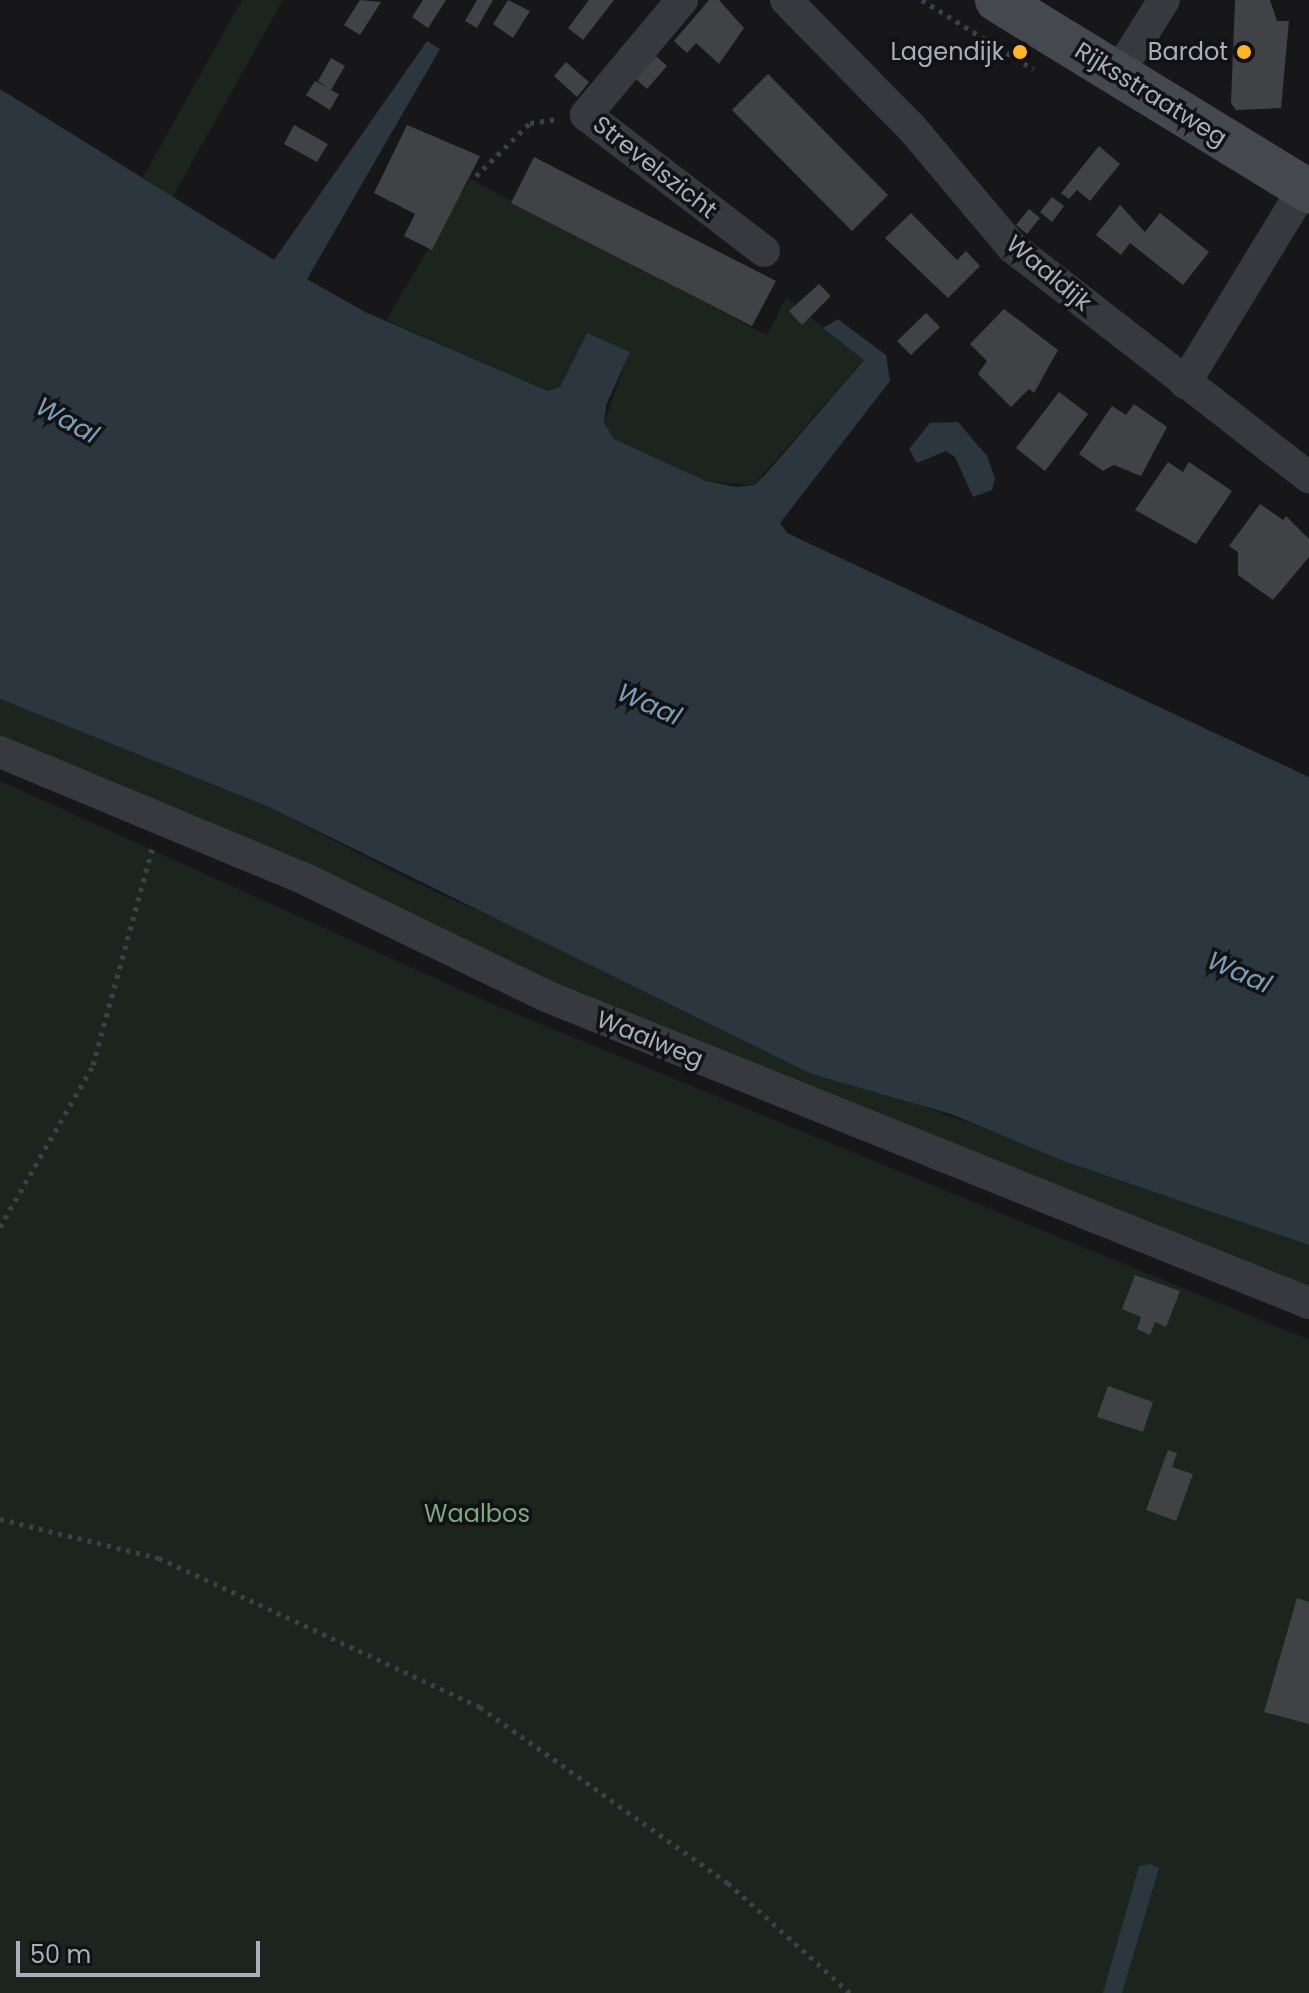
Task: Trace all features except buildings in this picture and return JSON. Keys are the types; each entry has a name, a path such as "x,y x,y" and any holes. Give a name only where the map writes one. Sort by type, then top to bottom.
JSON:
{"street":[{"name":"Strevelszicht","path":"682,0 586,115 764,251"},
{"name":"Waaldijk","path":"786,0 911,127 1012,247 1309,477"},
{"name":"Rijksstraatweg","path":"997,0 1306,190 1185,383"},
{"path":"1118,73 1164,0"},
{"name":"Waalweg","path":"0,752 161,822 307,880 546,996 1309,1303"}],"path":[{"path":"476,176 530,123 586,115"},
{"path":"0,1227 93,1065 161,822"},
{"path":"0,1519 159,1558 480,1707 728,1883 850,1993"}],"green space":[{"path":"242,0 283,0 172,198 143,177"},
{"path":"470,179 767,335 786,298 864,359 754,485 706,481 614,439 604,423 629,352 587,333 560,387 548,391 386,320"},
{"path":"0,699 269,807 412,881 883,1092 1309,1245 1309,1295 645,1033 0,739"},
{"name":"Waalbos","path":"0,781 492,1004 1309,1340 1309,1993 0,1993"}],"water":[{"name":"Waal","path":"427,41 440,49 307,279 365,312 548,391 560,387 587,333 630,352 606,405 604,423 614,439 706,481 736,487 754,485 765,475 864,360 823,328 838,319 886,355 890,381 780,523 787,533 1309,777 1309,1245 1061,1160 951,1114 812,1074 269,807 0,699 0,89 274,260"},
{"path":"958,422 987,456 995,478 992,490 973,497 955,457 946,451 917,463 909,449 930,423"},
{"path":"1151,1864 1159,1868 1122,1993 1103,1993 1139,1866"}],"place":[{"name":"Lagendijk","path":"1020,52"},
{"name":"Bardot","path":"1244,52"}]}
